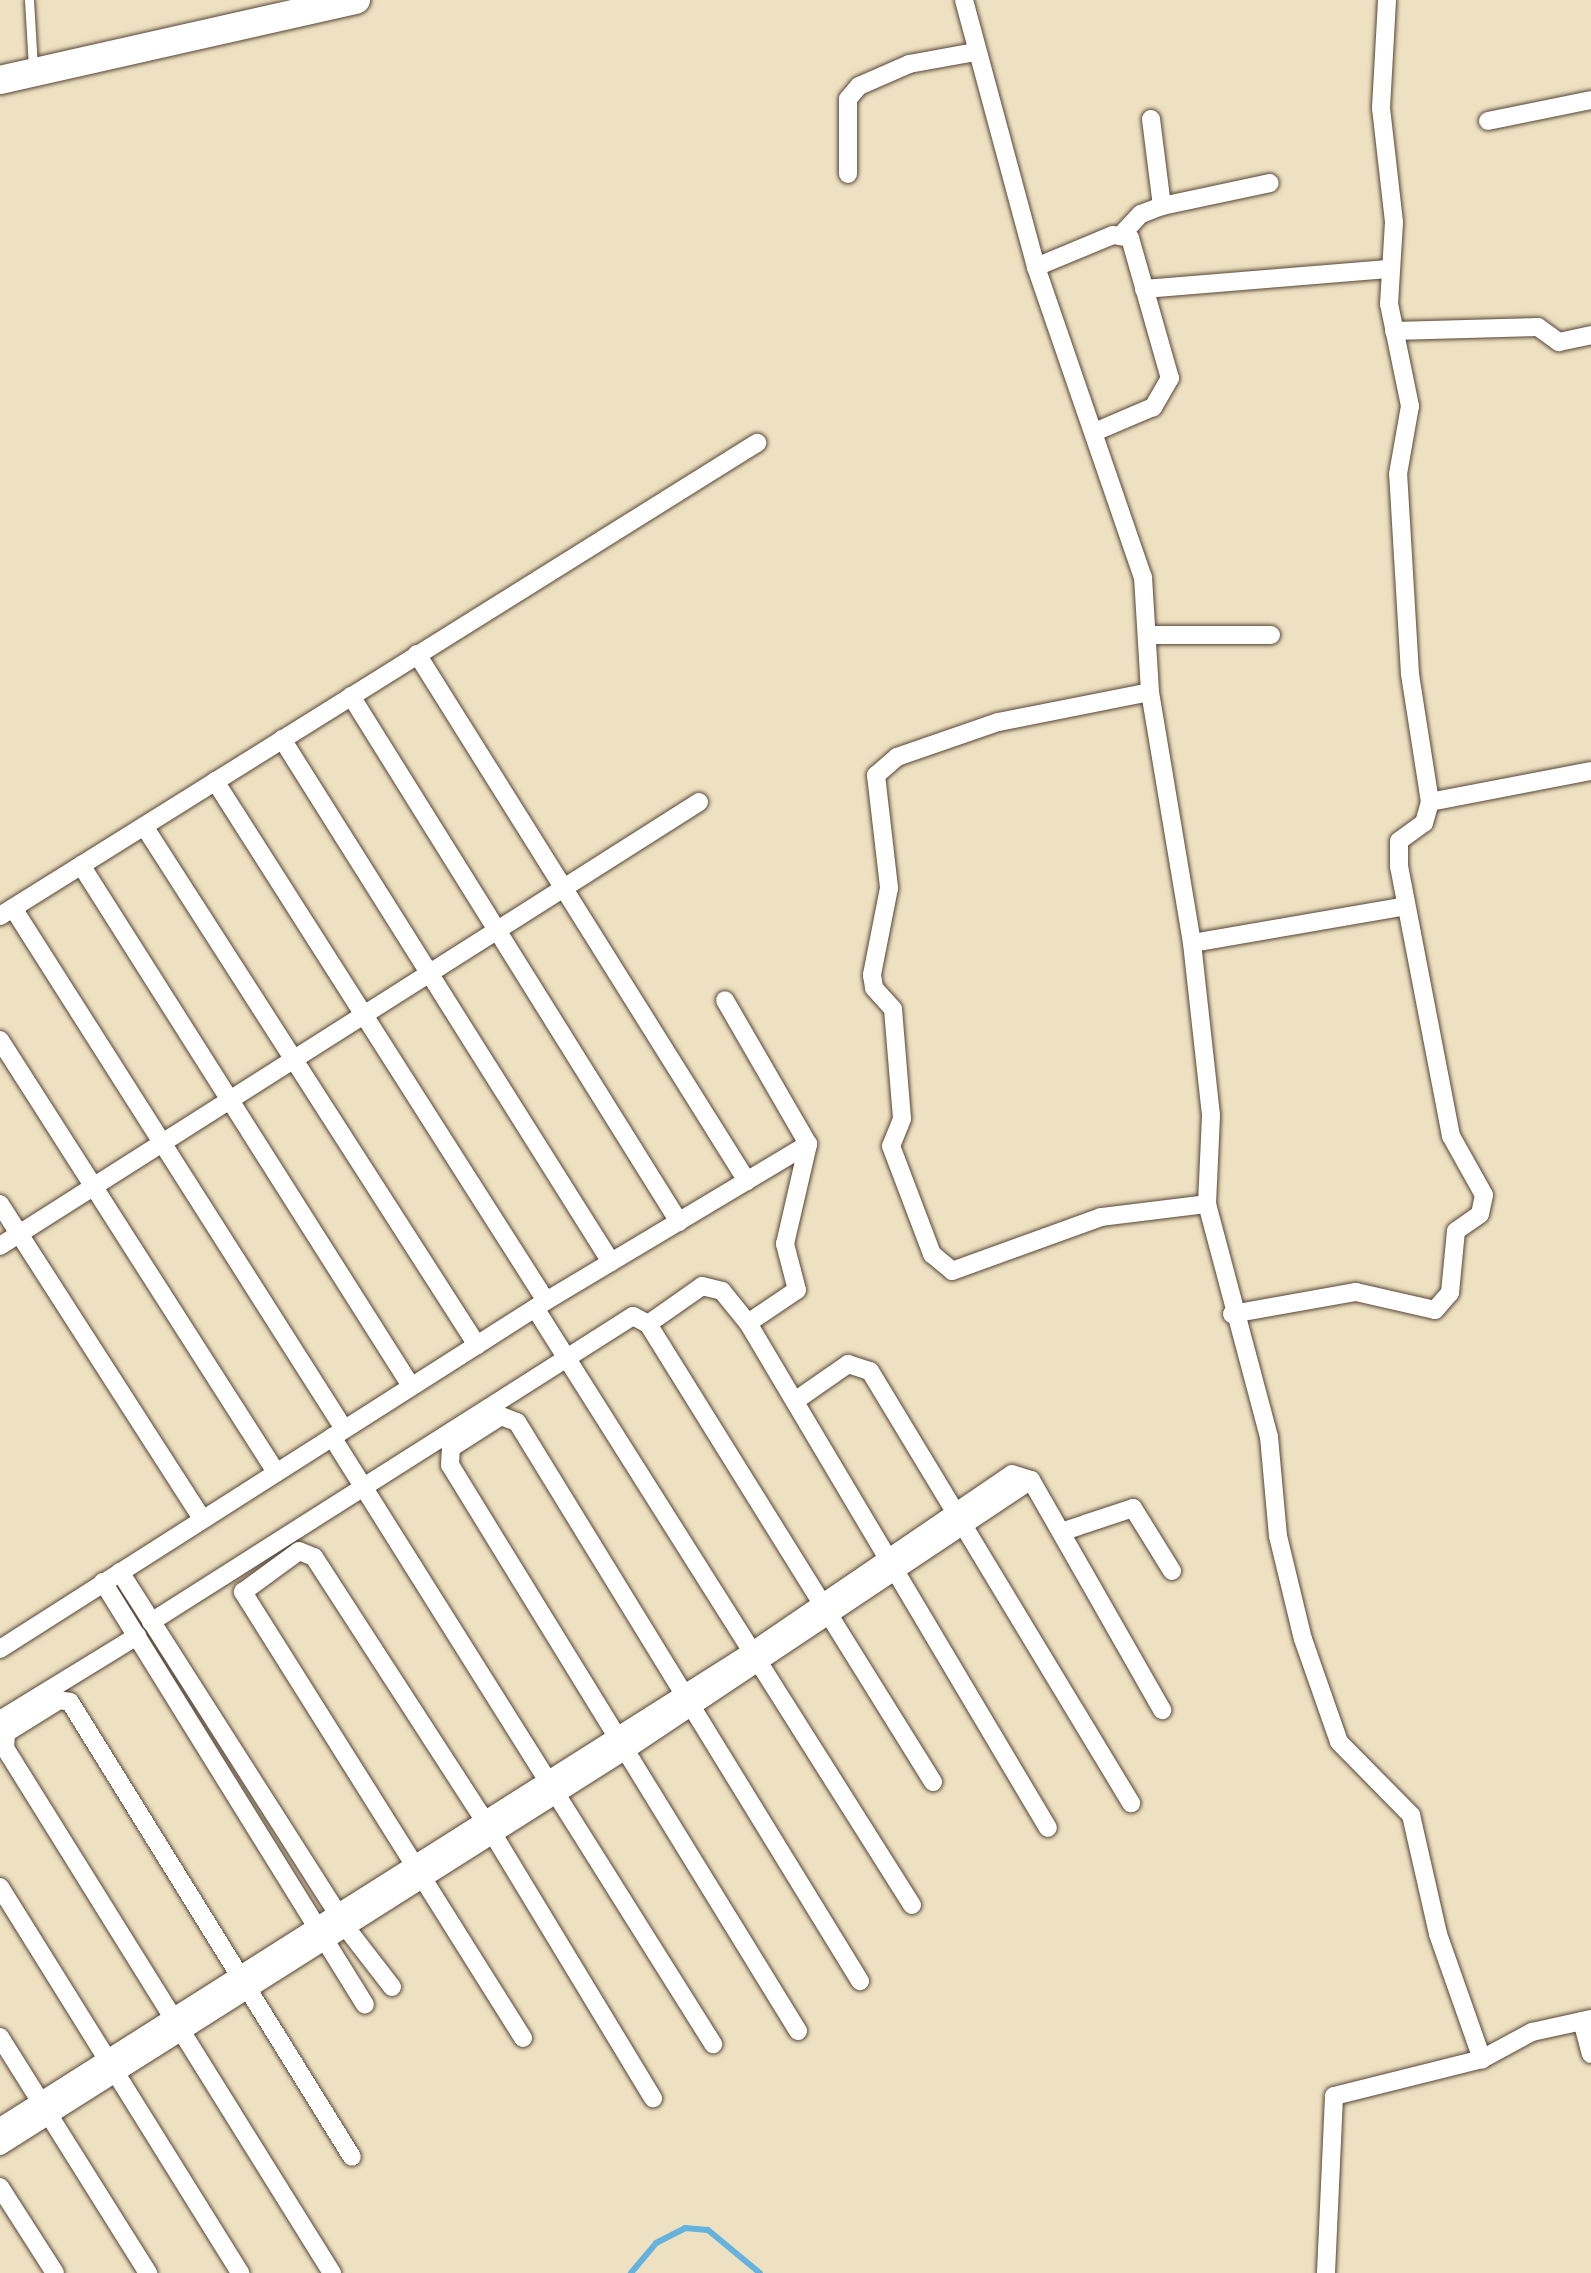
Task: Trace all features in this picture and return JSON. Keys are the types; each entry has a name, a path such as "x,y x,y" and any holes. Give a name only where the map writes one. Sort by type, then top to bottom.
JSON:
{"street":[{"path":"0,80 356,0"},
{"path":"964,0 1036,268 1096,431 1143,576 1150,692 1192,943 1211,1116 1206,1204 1232,1314 1269,1437 1278,1536 1302,1639 1339,1742 1410,1815 1438,1934 1482,2059"},
{"path":"1232,1314 1356,1292 1412,1310 1435,1310 1449,1298 1456,1232 1480,1214 1484,1195 1451,1136 1406,906 1399,841 1424,823 1430,802 1410,674 1398,474 1408,376 1394,332 1388,269 1394,222 1382,108 1387,0"},
{"path":"848,174 848,99 859,86 909,64 976,52"},
{"path":"1488,122 1591,100"},
{"path":"1150,118 1162,206"},
{"path":"1036,268 1123,233 1140,214 1162,206 1270,183"},
{"path":"1096,431 1153,407 1170,378 1123,233"},
{"path":"1144,289 1388,269"},
{"path":"1394,332 1538,327 1558,342 1591,335"},
{"path":"713,2044 555,1785 364,1486 338,1433 163,1144 7,912 757,443"},
{"path":"1147,635 1271,635"},
{"path":"418,654 747,1181"},
{"path":"1150,692 998,722 897,757 876,775 889,888 872,975 874,988 894,1009 902,1119 890,1146 932,1254 952,1270 1101,1217 1206,1204"},
{"path":"351,696 679,1222"},
{"path":"282,739 611,1262"},
{"path":"1430,802 1591,771"},
{"path":"215,781 365,1017 540,1304 568,1358 912,1905"},
{"path":"0,1246 499,933 562,888 699,802"},
{"path":"144,826 477,1344"},
{"path":"81,865 411,1386"},
{"path":"1192,943 1406,906"},
{"path":"724,1000 808,1144 785,1244 797,1290 748,1323"},
{"path":"0,1040 276,1472"},
{"path":"0,1649 540,1304 808,1144"},
{"path":"0,1204 202,1519"},
{"path":"648,1324 702,1286 714,1285 748,1323 1048,1828"},
{"path":"152,1622 633,1316 648,1324 933,1782"},
{"path":"795,1401 848,1364 860,1364 964,1518 1131,1803"},
{"path":"798,2031 450,1465 451,1448 502,1416 517,1422 860,1981"},
{"path":"0,2146 45,2108 758,1655 964,1518 1019,1471 1031,1480 1162,1710"},
{"path":"1061,1532 1133,1508 1172,1571"},
{"path":"523,2038 421,1869 243,1592 294,1554 310,1552 489,1827 654,2098"},
{"path":"112,1577 152,1622 343,1922 392,1987"},
{"path":"112,1577 137,1636 365,2004"},
{"path":"0,1720 137,1636"},
{"path":"332,2273 2,1744 6,1734 58,1700 74,1708 352,2157"},
{"path":"0,1888 240,2273"},
{"path":"1326,2273 1334,2096 1482,2059 1532,2032 1586,2020 1591,2054"},
{"path":"0,2037 148,2273"},
{"path":"0,2127 45,2108"},
{"path":"0,2186 55,2273"}],"lane":[{"path":"29,0 34,75"}],"waterway":[{"path":"631,2273 656,2243 685,2228 708,2230 760,2273"}]}
